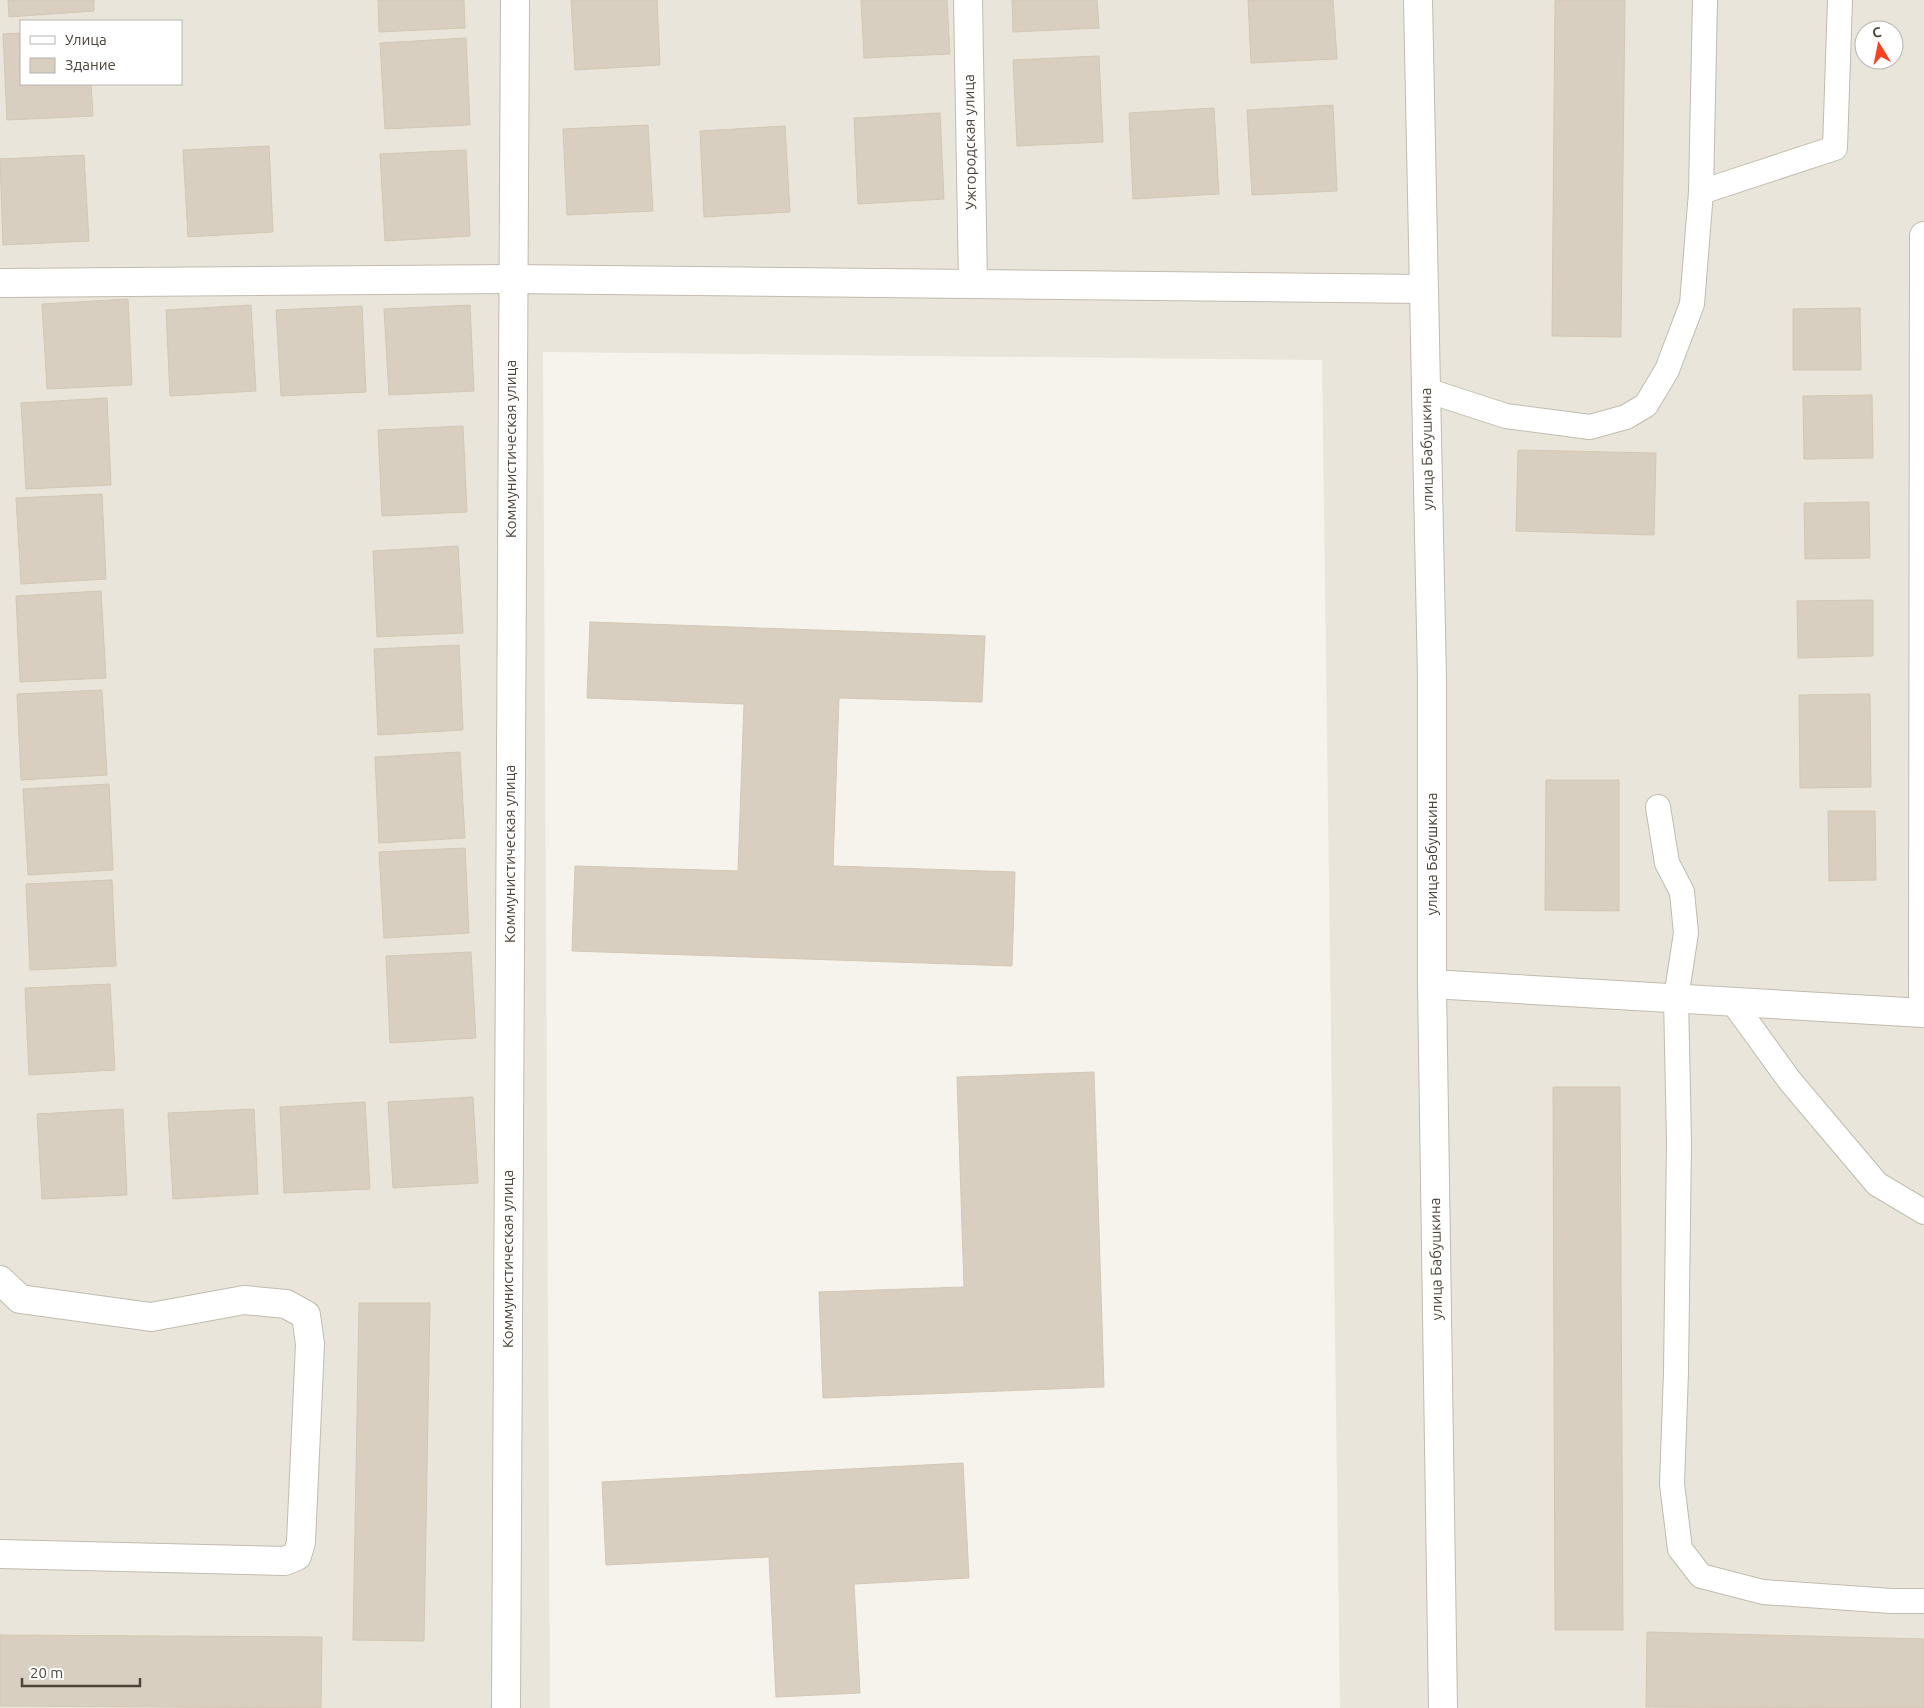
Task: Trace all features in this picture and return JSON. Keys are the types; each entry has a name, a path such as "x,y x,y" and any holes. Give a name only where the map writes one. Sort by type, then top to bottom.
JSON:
{"street":[{"name":"Коммунистическая улица","path":"506,1708 512,279 515,0"},
{"name":"Ужгородская улица","path":"968,0 973,284"},
{"name":"улица Бабушкина","path":"1418,0 1422,289 1432,680 1432,984 1443,1708"},
{"path":"1432,984 1924,1013 1924,236"},
{"path":"0,283 512,279 1422,289"},
{"path":"0,1280 20,1299 151,1317 244,1300 286,1304 306,1315 310,1344 300,1542 297,1556 285,1561 0,1554"}],"lane":[{"path":"1426,390 1506,416 1590,427 1626,417 1646,405 1668,370 1692,304 1701,192 1705,0"},
{"path":"1701,192 1834,148 1840,0"},
{"path":"1658,807 1667,864 1682,892 1686,933 1676,998 1679,1142 1676,1372 1672,1484 1680,1549 1701,1576 1763,1592 1892,1601 1924,1601"},
{"path":"1732,1001 1790,1081 1877,1184 1924,1212"}],"shaded area":[{"path":"0,0 1924,0 1924,1708 1340,1708 1322,360 543,352 550,1708 0,1708"}],"building":[{"path":"8,0 94,0 94,11 9,17"},
{"path":"378,0 464,0 465,28 379,32"},
{"path":"571,0 657,0 660,65 575,70"},
{"path":"861,0 947,0 950,54 864,58"},
{"path":"1012,0 1097,0 1099,28 1013,32"},
{"path":"1248,0 1333,0 1337,59 1251,63"},
{"path":"1555,0 1625,0 1621,337 1552,336"},
{"path":"20,33 20,85 91,85 93,116 7,120 3,34"},
{"path":"466,38 470,125 385,129 380,43"},
{"path":"1099,56 1103,142 1017,146 1013,60"},
{"path":"1333,105 1337,191 1252,195 1247,110"},
{"path":"1214,108 1219,194 1133,199 1129,113"},
{"path":"940,113 944,199 858,204 854,118"},
{"path":"648,125 653,211 567,215 563,129"},
{"path":"785,126 790,212 704,217 700,131"},
{"path":"269,146 273,232 188,237 183,150"},
{"path":"466,150 470,236 385,241 380,154"},
{"path":"84,155 89,241 3,245 0,159"},
{"path":"128,299 132,385 47,389 42,304"},
{"path":"251,305 256,391 170,396 166,310"},
{"path":"470,305 474,391 389,395 384,309"},
{"path":"362,306 366,392 281,396 276,310"},
{"path":"1860,308 1861,370 1793,370 1793,309"},
{"path":"1872,395 1873,458 1804,459 1803,396"},
{"path":"107,398 111,485 26,489 21,403"},
{"path":"463,426 467,512 382,516 378,430"},
{"path":"1518,450 1656,453 1654,535 1516,531"},
{"path":"102,494 106,579 21,584 16,498"},
{"path":"1869,502 1870,558 1805,559 1804,503"},
{"path":"458,546 463,633 377,637 373,551"},
{"path":"101,591 106,678 20,682 16,596"},
{"path":"1873,600 1873,656 1798,658 1797,601"},
{"path":"590,622 985,636 982,702 839,698 833,866 1015,872 1012,966 572,951 575,866 738,871 744,704 587,698"},
{"path":"459,645 463,730 378,735 374,649"},
{"path":"102,690 107,775 21,780 17,694"},
{"path":"1870,694 1871,787 1800,788 1799,695"},
{"path":"460,752 465,838 379,843 375,757"},
{"path":"1546,780 1619,780 1619,911 1545,910"},
{"path":"109,784 113,870 28,875 23,789"},
{"path":"1828,811 1875,811 1876,880 1829,881"},
{"path":"465,848 469,933 384,938 379,852"},
{"path":"112,880 116,966 30,970 26,884"},
{"path":"471,952 476,1038 390,1043 386,956"},
{"path":"110,984 115,1070 29,1075 25,988"},
{"path":"1094,1072 1104,1387 823,1398 819,1292 964,1287 957,1077"},
{"path":"1553,1087 1620,1087 1623,1630 1555,1630"},
{"path":"473,1097 478,1183 393,1188 388,1102"},
{"path":"365,1102 370,1189 284,1193 280,1107"},
{"path":"123,1109 127,1195 42,1199 37,1114"},
{"path":"254,1109 258,1194 173,1199 168,1113"},
{"path":"359,1303 430,1303 424,1641 353,1640"},
{"path":"963,1463 969,1578 854,1584 860,1693 776,1697 769,1557 606,1565 602,1482"},
{"path":"1647,1632 1924,1639 1924,1708 1646,1707"},
{"path":"0,1635 322,1637 321,1708 0,1706"}]}
